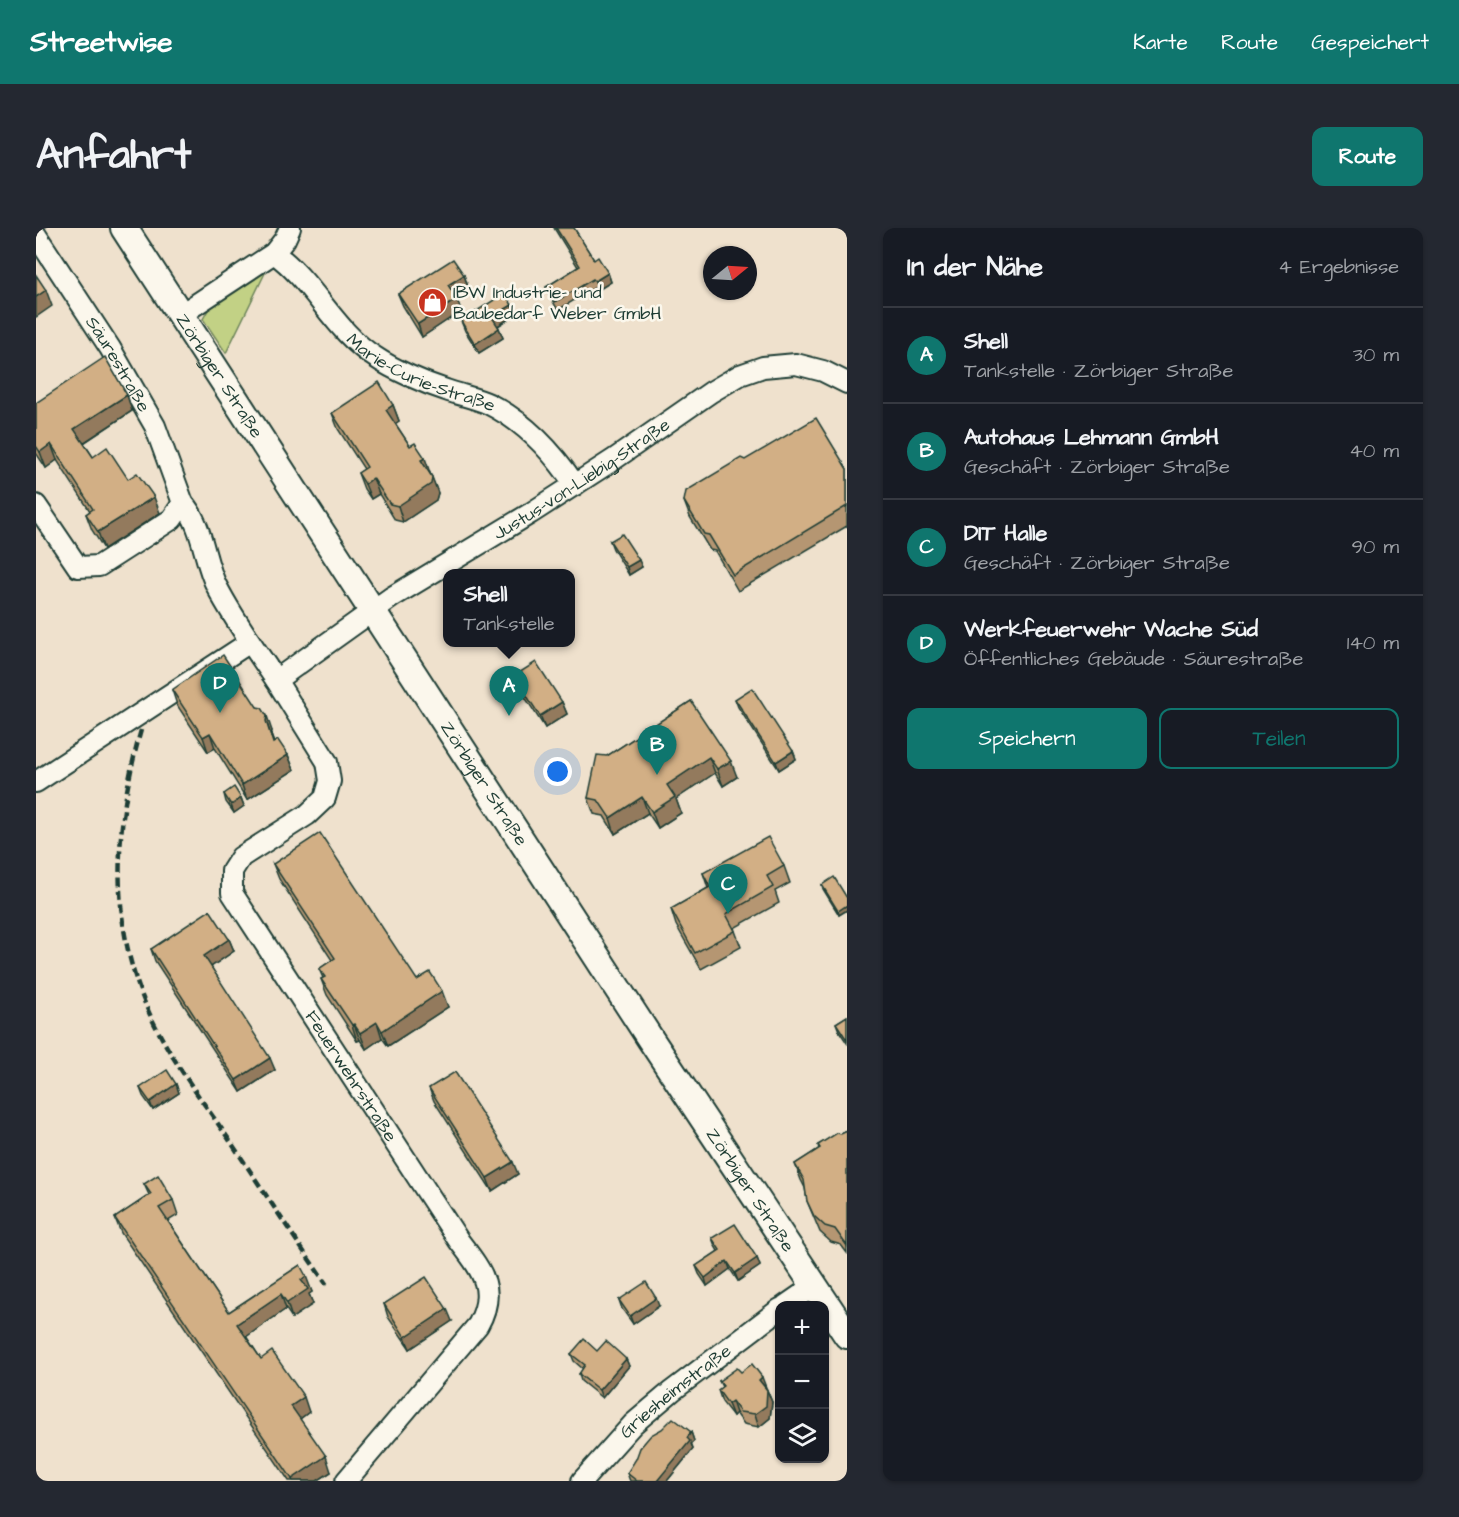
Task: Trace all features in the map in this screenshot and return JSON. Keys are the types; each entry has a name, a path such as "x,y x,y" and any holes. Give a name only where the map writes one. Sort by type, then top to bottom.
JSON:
{"main road":[{"name":"Zörbiger Straße","path":"124,228 372,612 847,1335"}],"street":[{"path":"180,315 274,253 290,228"},
{"name":"Säurestraße","path":"36,235 110,348 155,426 183,503 191,512 202,538 216,585 276,680"},
{"name":"Marie-Curie-Straße","path":"274,253 298,273 353,339 365,350 376,358 428,383 488,404 506,414 550,451 575,485"},
{"name":"Justus-von-Liebig-Straße","path":"372,612 392,597 575,485 730,380 763,367 796,364 824,370 847,383"},
{"path":"36,505 78,567 99,566 172,519 183,503"},
{"path":"276,680 372,612"},
{"path":"36,782 250,642"},
{"name":"Feuerwehrstraße","path":"276,680 327,762 328,790 314,810 241,857 232,871 232,893 459,1241 479,1268 487,1287 486,1306 478,1325 346,1481"},
{"path":"790,1301 814,1286"},
{"name":"Griesheimstraße","path":"582,1481 633,1424 672,1391 775,1313"}],"green space":[{"path":"267,269 226,353 203,319 212,303 260,271"}],"building":[{"path":"556,228 574,228 594,260 598,257 608,273 595,281 593,279 555,302 546,287 580,266"},
{"path":"453,259 464,275 448,285 457,299 418,324 398,294"},
{"path":"36,275 46,290 36,297"},
{"path":"505,293 512,305 492,317 499,328 475,344 461,321"},
{"path":"105,357 127,395 74,429 93,457 107,447 128,479 137,473 154,497 98,532 86,514 93,509 51,444 40,452 36,446 36,403"},
{"path":"379,382 393,405 386,410 410,446 415,443 425,458 421,460 432,477 431,484 398,506 390,504 373,478 365,484 358,473 367,467 332,413"},
{"path":"816,418 847,469 847,506 733,575 709,535 704,534 684,501 686,491 741,458 745,460"},
{"path":"622,534 639,560 627,567 610,541"},
{"path":"223,655 257,707 262,708 267,716 266,721 273,743 278,740 288,755 242,785 210,733 203,737 172,690"},
{"path":"536,662 562,702 540,716 514,676"},
{"path":"752,688 793,751 776,762 735,699"},
{"path":"691,701 731,761 717,769 709,757 667,785 675,797 652,812 642,797 610,818 598,800 588,798 597,755 607,756"},
{"path":"234,787 241,798 231,805 224,794"},
{"path":"320,833 417,980 430,972 442,991 382,1031 377,1022 360,1033 354,1024 352,1025 321,979 325,977 319,969 335,958 273,864"},
{"path":"768,837 784,866 767,876 773,887 726,914 735,931 695,953 671,909 710,887 703,873"},
{"path":"834,877 847,898 847,905 838,911 822,885"},
{"path":"210,910 229,939 204,956 270,1058 236,1080 151,949"},
{"path":"847,1016 847,1040 836,1023"},
{"path":"167,1070 176,1084 150,1102 140,1088"},
{"path":"455,1072 513,1162 487,1178 429,1088"},
{"path":"847,1131 847,1246 835,1229 825,1226 814,1216 807,1201 804,1180 795,1164 820,1148 818,1145 837,1133"},
{"path":"158,1175 173,1200 159,1208 229,1312 300,1265 306,1276 301,1280 308,1289 287,1303 281,1294 237,1324 261,1359 272,1351 304,1397 291,1406 326,1456 292,1479 115,1218 151,1194 144,1184"},
{"path":"735,1224 757,1258 735,1273 727,1261 705,1278 696,1266 720,1250 712,1238"},
{"path":"426,1277 447,1309 405,1337 384,1304"},
{"path":"646,1282 656,1298 630,1316 619,1300"},
{"path":"584,1339 597,1351 606,1341 626,1359 599,1390 579,1374 585,1365 571,1354"},
{"path":"752,1364 762,1377 759,1380 767,1390 766,1406 755,1414 740,1412 732,1401 728,1404 718,1390 723,1386 719,1381 737,1368 741,1372"},
{"path":"673,1418 691,1432 687,1438 690,1441 657,1481 637,1481 627,1473 640,1448 651,1435 662,1429"}],"railway":[{"path":"141,730 125,805 120,880 122,918 129,955 140,991 156,1027 181,1070 327,1285"}],"place":[{"name":"IBW Industrie- und Baubedarf Weber GmbH","path":"432,302"},
{"name":"Werkfeuerwehr Wache Süd","path":"220,713"},
{"name":"Shell","path":"509,716"},
{"name":"Autohaus Lehmann GmbH","path":"657,775"},
{"name":"DIT Halle","path":"728,914"}]}
